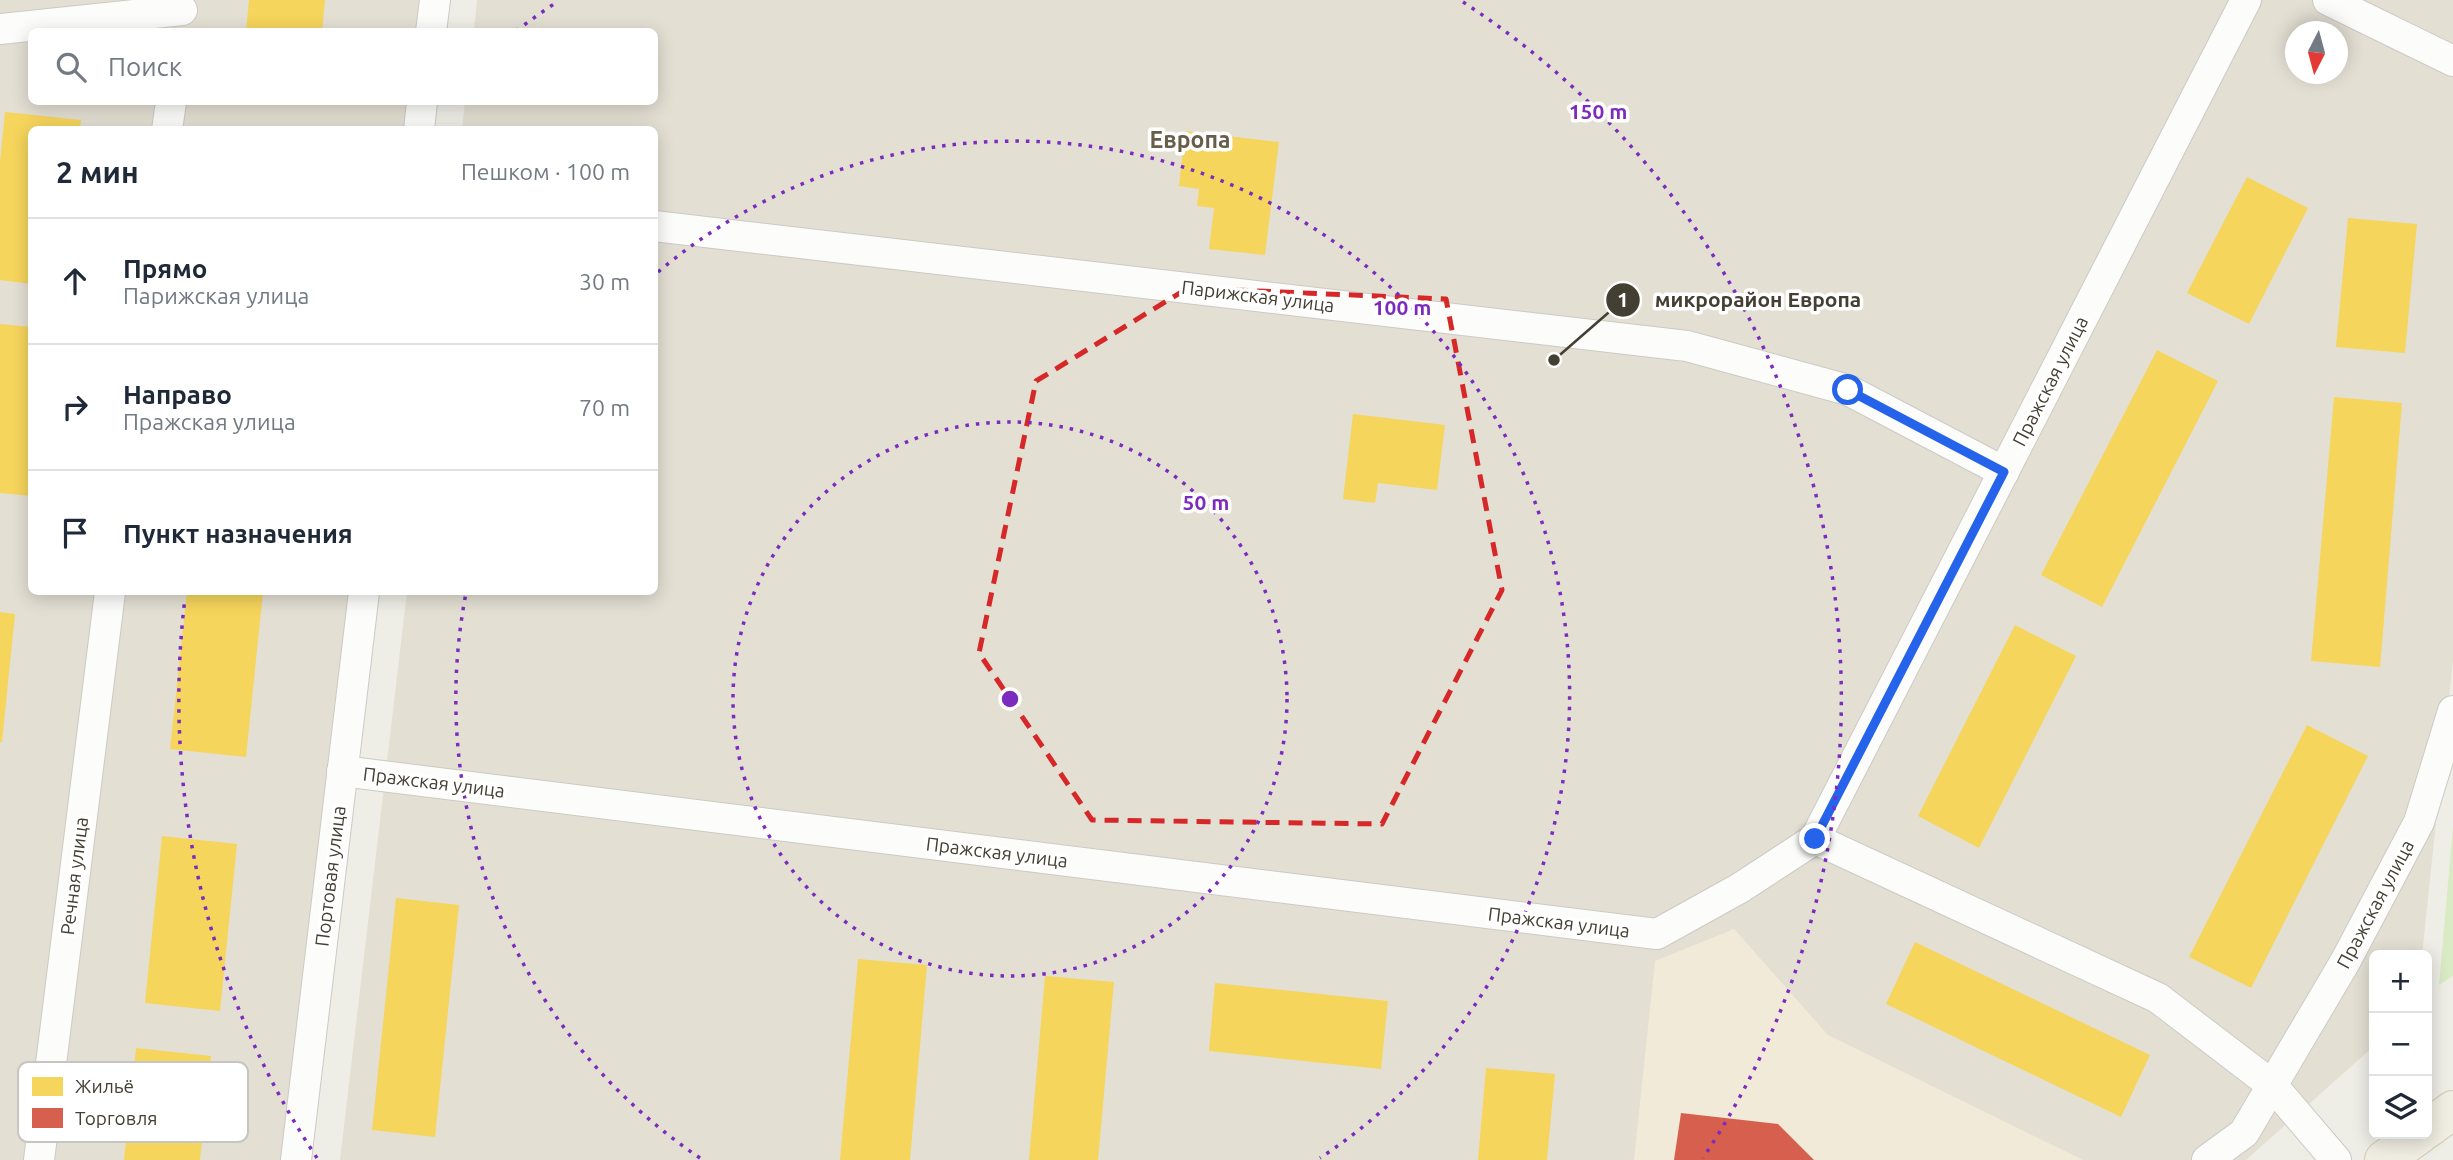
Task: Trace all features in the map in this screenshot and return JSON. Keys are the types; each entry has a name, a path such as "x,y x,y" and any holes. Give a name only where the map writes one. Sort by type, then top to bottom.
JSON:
{"main road":[{"path":"2432,1125 2453,1110"},
{"path":"2384,1160 2413,1139"}],"street":[{"path":"432,28 435,0"},
{"name":"Пражская улица","path":"342,771 1657,934 1740,888 1815,839 2246,0"},
{"path":"2328,0 2453,61"},
{"path":"0,29 182,14"},
{"path":"168,126 171,105"},
{"path":"419,126 422,105"},
{"name":"Парижская улица","path":"658,226 1687,346 1848,390 2004,472"},
{"name":"Речная улица","path":"51,1062 110,595"},
{"name":"Портовая улица","path":"296,1160 364,595"},
{"name":"Пражская улица","path":"2207,1160 2244,1133 2344,962 2419,822 2453,711"},
{"path":"1815,839 2158,998 2272,1085 2336,1160"},
{"name":"Речная улица","path":"39,1160 41,1142"}],"highlighted area":[{"path":"1188,288 1446,299 1502,590 1382,824 1092,820 979,653 1036,381"}],"shaded area":[{"path":"0,0 419,0 416,28 28,28 28,105 408,105 405,126 28,126 28,595 355,595 293,1160 0,1160"},
{"path":"477,0 2453,0 2453,660 2423,950 2369,950 2369,1050 2246,1160 340,1160 407,595 658,595 658,126 462,126 465,105 658,105 658,28 474,28"},
{"path":"1734,929 1828,1035 2083,1160 1634,1160 1655,961"}],"green space":[{"path":"2453,827 2453,976 2439,985"}],"building: Жильё":[{"path":"249,0 325,0 322,28 246,28"},
{"path":"5,112 81,120 80,126 28,126 28,284 0,280 0,162"},
{"path":"1185,131 1279,142 1265,255 1209,249 1214,208 1197,206 1199,189 1179,186"},
{"path":"2247,177 2308,208 2249,324 2187,293"},
{"path":"2348,218 2417,224 2405,353 2336,347"},
{"path":"0,324 28,327 28,496 0,493"},
{"path":"2157,350 2218,381 2102,607 2041,575"},
{"path":"2334,397 2402,403 2380,667 2311,661"},
{"path":"1353,414 1445,425 1437,490 1378,483 1375,503 1343,499"},
{"path":"187,595 263,595 246,757 170,749"},
{"path":"0,612 15,614 2,742 0,742"},
{"path":"2015,625 2076,656 1979,848 1918,816"},
{"path":"2307,725 2368,756 2251,988 2189,957"},
{"path":"162,836 237,844 220,1011 145,1003"},
{"path":"396,898 459,905 435,1137 372,1130"},
{"path":"1915,942 2150,1055 2121,1117 1886,1004"},
{"path":"858,959 927,965 910,1160 840,1160"},
{"path":"1045,976 1114,982 1098,1160 1029,1160"},
{"path":"1215,983 1388,1001 1381,1069 1209,1051"},
{"path":"136,1048 211,1056 210,1062 134,1062"},
{"path":"1486,1068 1555,1074 1547,1160 1478,1160"},
{"path":"126,1142 202,1142 200,1160 124,1160"}],"building: Торговля":[{"path":"1681,1113 1778,1124 1814,1160 1674,1160"}],"place":[{"name":"микрорайон Европа","path":"1554,360"}],"district":[{"name":"Европа","path":"1190,140"}],"route":[{"path":"1815,839 2004,472 1848,390"}]}
